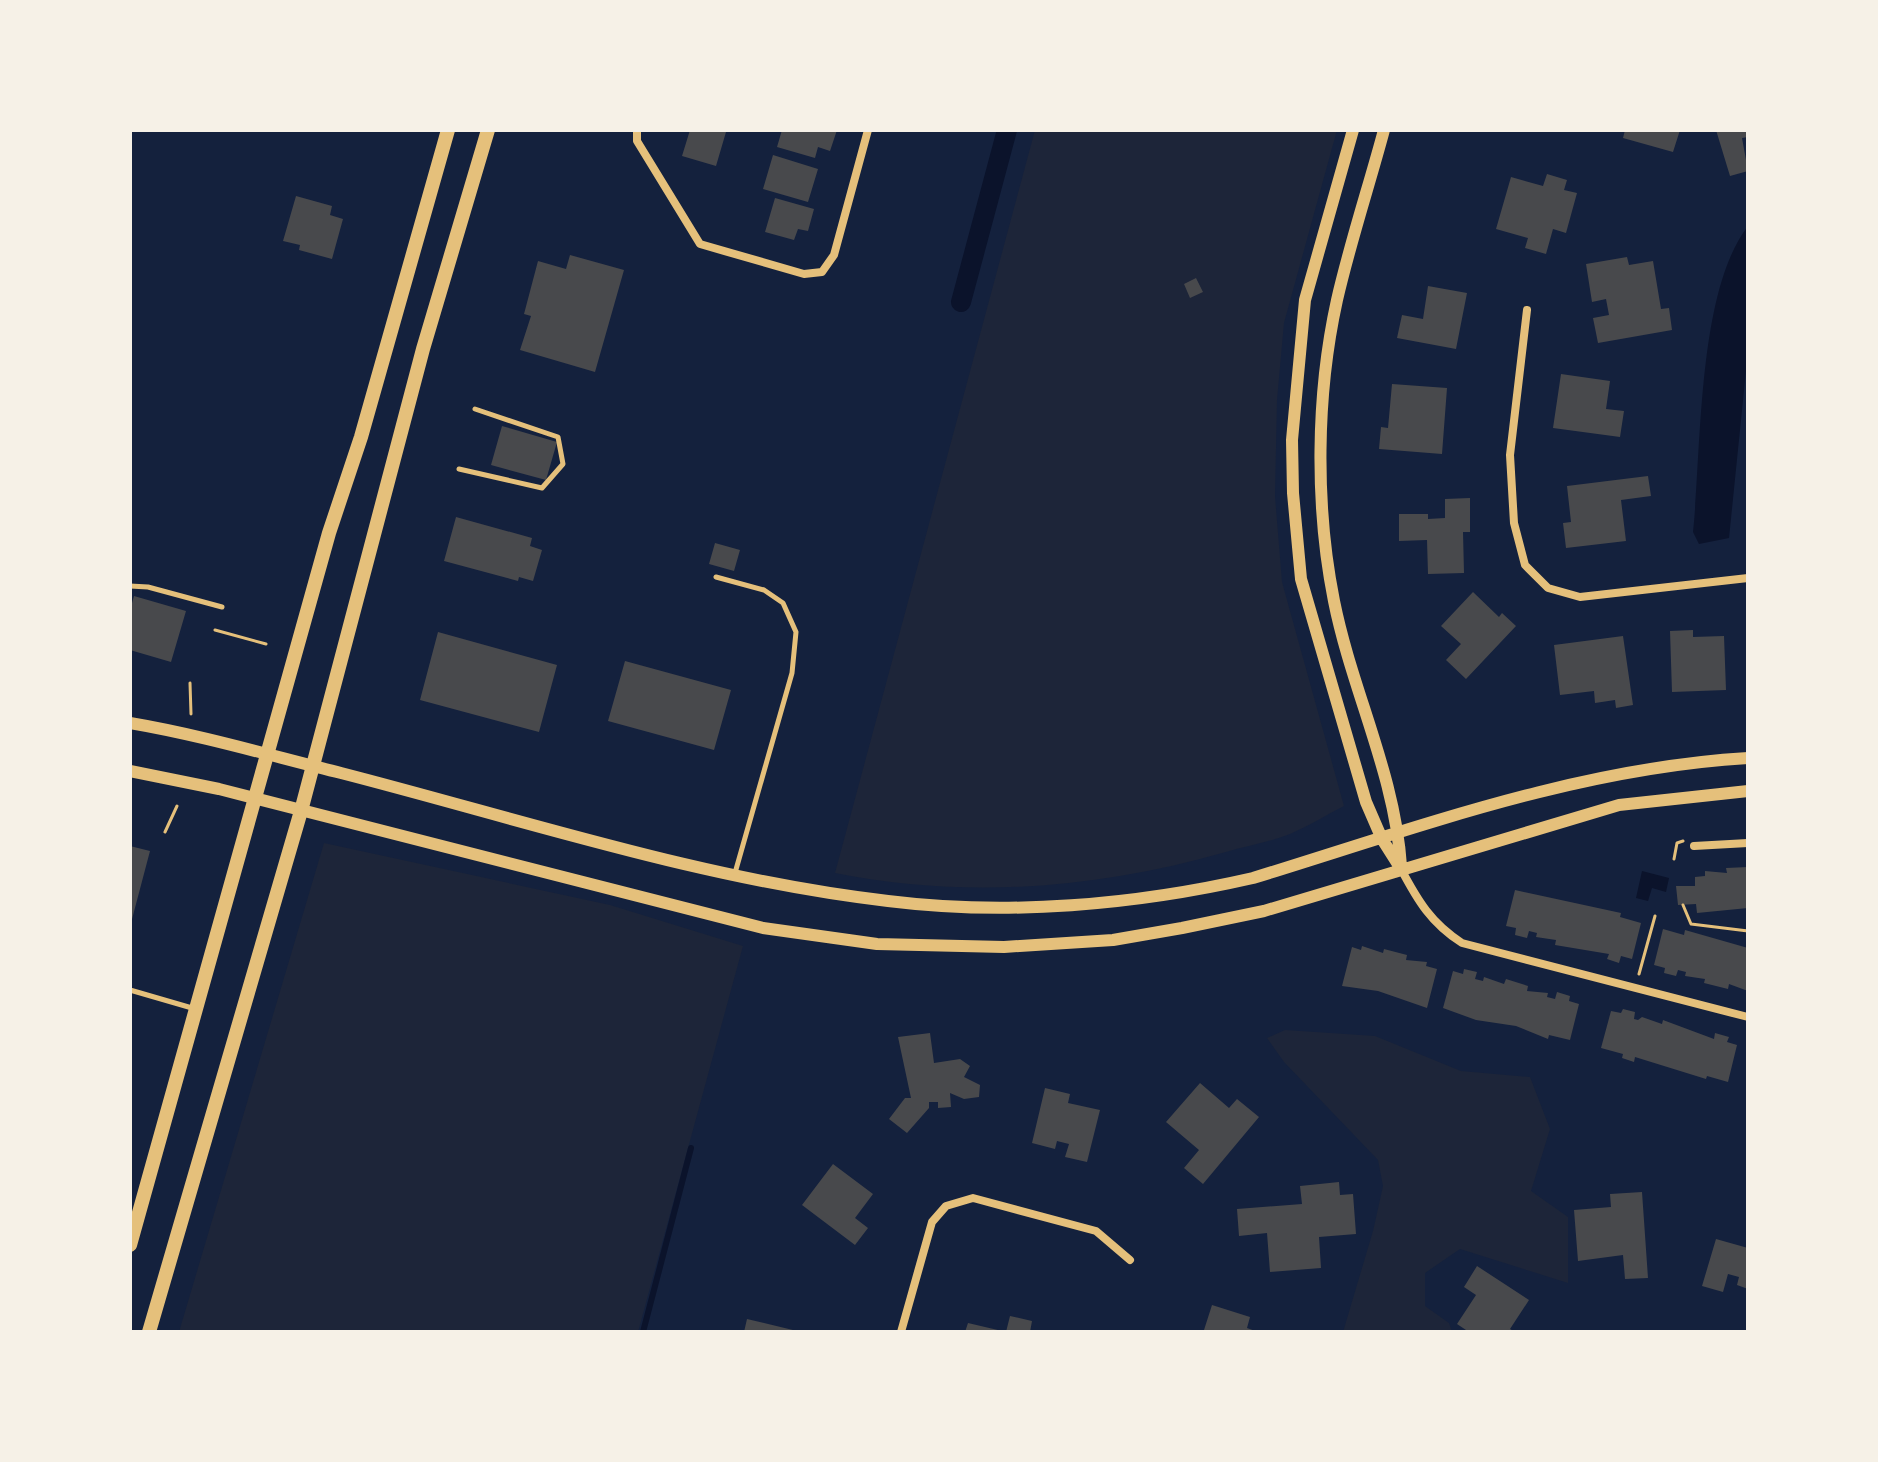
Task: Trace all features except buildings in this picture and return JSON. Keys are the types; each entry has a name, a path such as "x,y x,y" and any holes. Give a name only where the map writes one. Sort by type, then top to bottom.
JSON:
{"main road":[{"path":"130,1245 329,533 361,437 448,130"},
{"path":"149,1332 301,811 310,765 423,349 488,130"}],"street":[{"path":"637,130 637,141 700,244 804,274 822,272 834,255 868,130"},
{"path":"1353,130 1305,300 1293,426 1293,493 1301,579 1366,802 1382,839 1421,908 1439,928 1462,943 1748,1017"},
{"path":"1384,130 1337,301 1323,396 1322,481 1334,600 1399,833 1401,869"},
{"path":"1527,310 1510,455 1514,523 1525,565 1548,588 1580,597 1748,578"},
{"path":"130,723 310,765 735,874 887,901 1004,908 1115,901 1207,889 1559,786 1626,771 1748,758"},
{"path":"130,771 257,799 763,928 877,944 1004,947 1113,940 1264,911 1619,805 1748,791"},
{"path":"1694,846 1748,843"},
{"path":"901,1332 932,1222 946,1206 973,1198 1096,1231 1130,1260"}],"lane":[{"path":"459,469 542,488 563,464 558,437 475,409"},
{"path":"716,577 764,590 774,596 783,603 796,632 792,673 735,874"},
{"path":"130,586 148,587 222,607"},
{"path":"130,990 197,1009"}],"path":[{"path":"215,630 266,644"},
{"path":"190,683 191,714"},
{"path":"165,832 177,806"},
{"path":"1683,905 1691,924 1748,931"},
{"path":"1636,987 1655,916"}],"shaded area":[{"path":"1035,130 1337,130 1284,323 1277,400 1275,496 1282,582 1344,806 1275,839 1178,865 1080,882 982,888 884,881 835,873"},
{"path":"1748,226 1748,351 1729,538 1699,544 1693,532 1711,330 1719,290 1731,255"},
{"path":"324,843 610,905 743,946 638,1332 179,1332"},
{"path":"1642,871 1669,878 1666,892 1652,888 1648,901 1636,898"},
{"path":"1285,1030 1375,1036 1461,1071 1530,1077 1550,1129 1531,1191 1568,1217 1568,1283 1460,1249 1425,1273 1425,1306 1449,1323 1452,1332 1343,1332 1383,1186 1378,1160 1284,1062 1267,1038"}],"waterway":[{"path":"961,302 1007,130"},
{"path":"643,1332 691,1148"}]}
